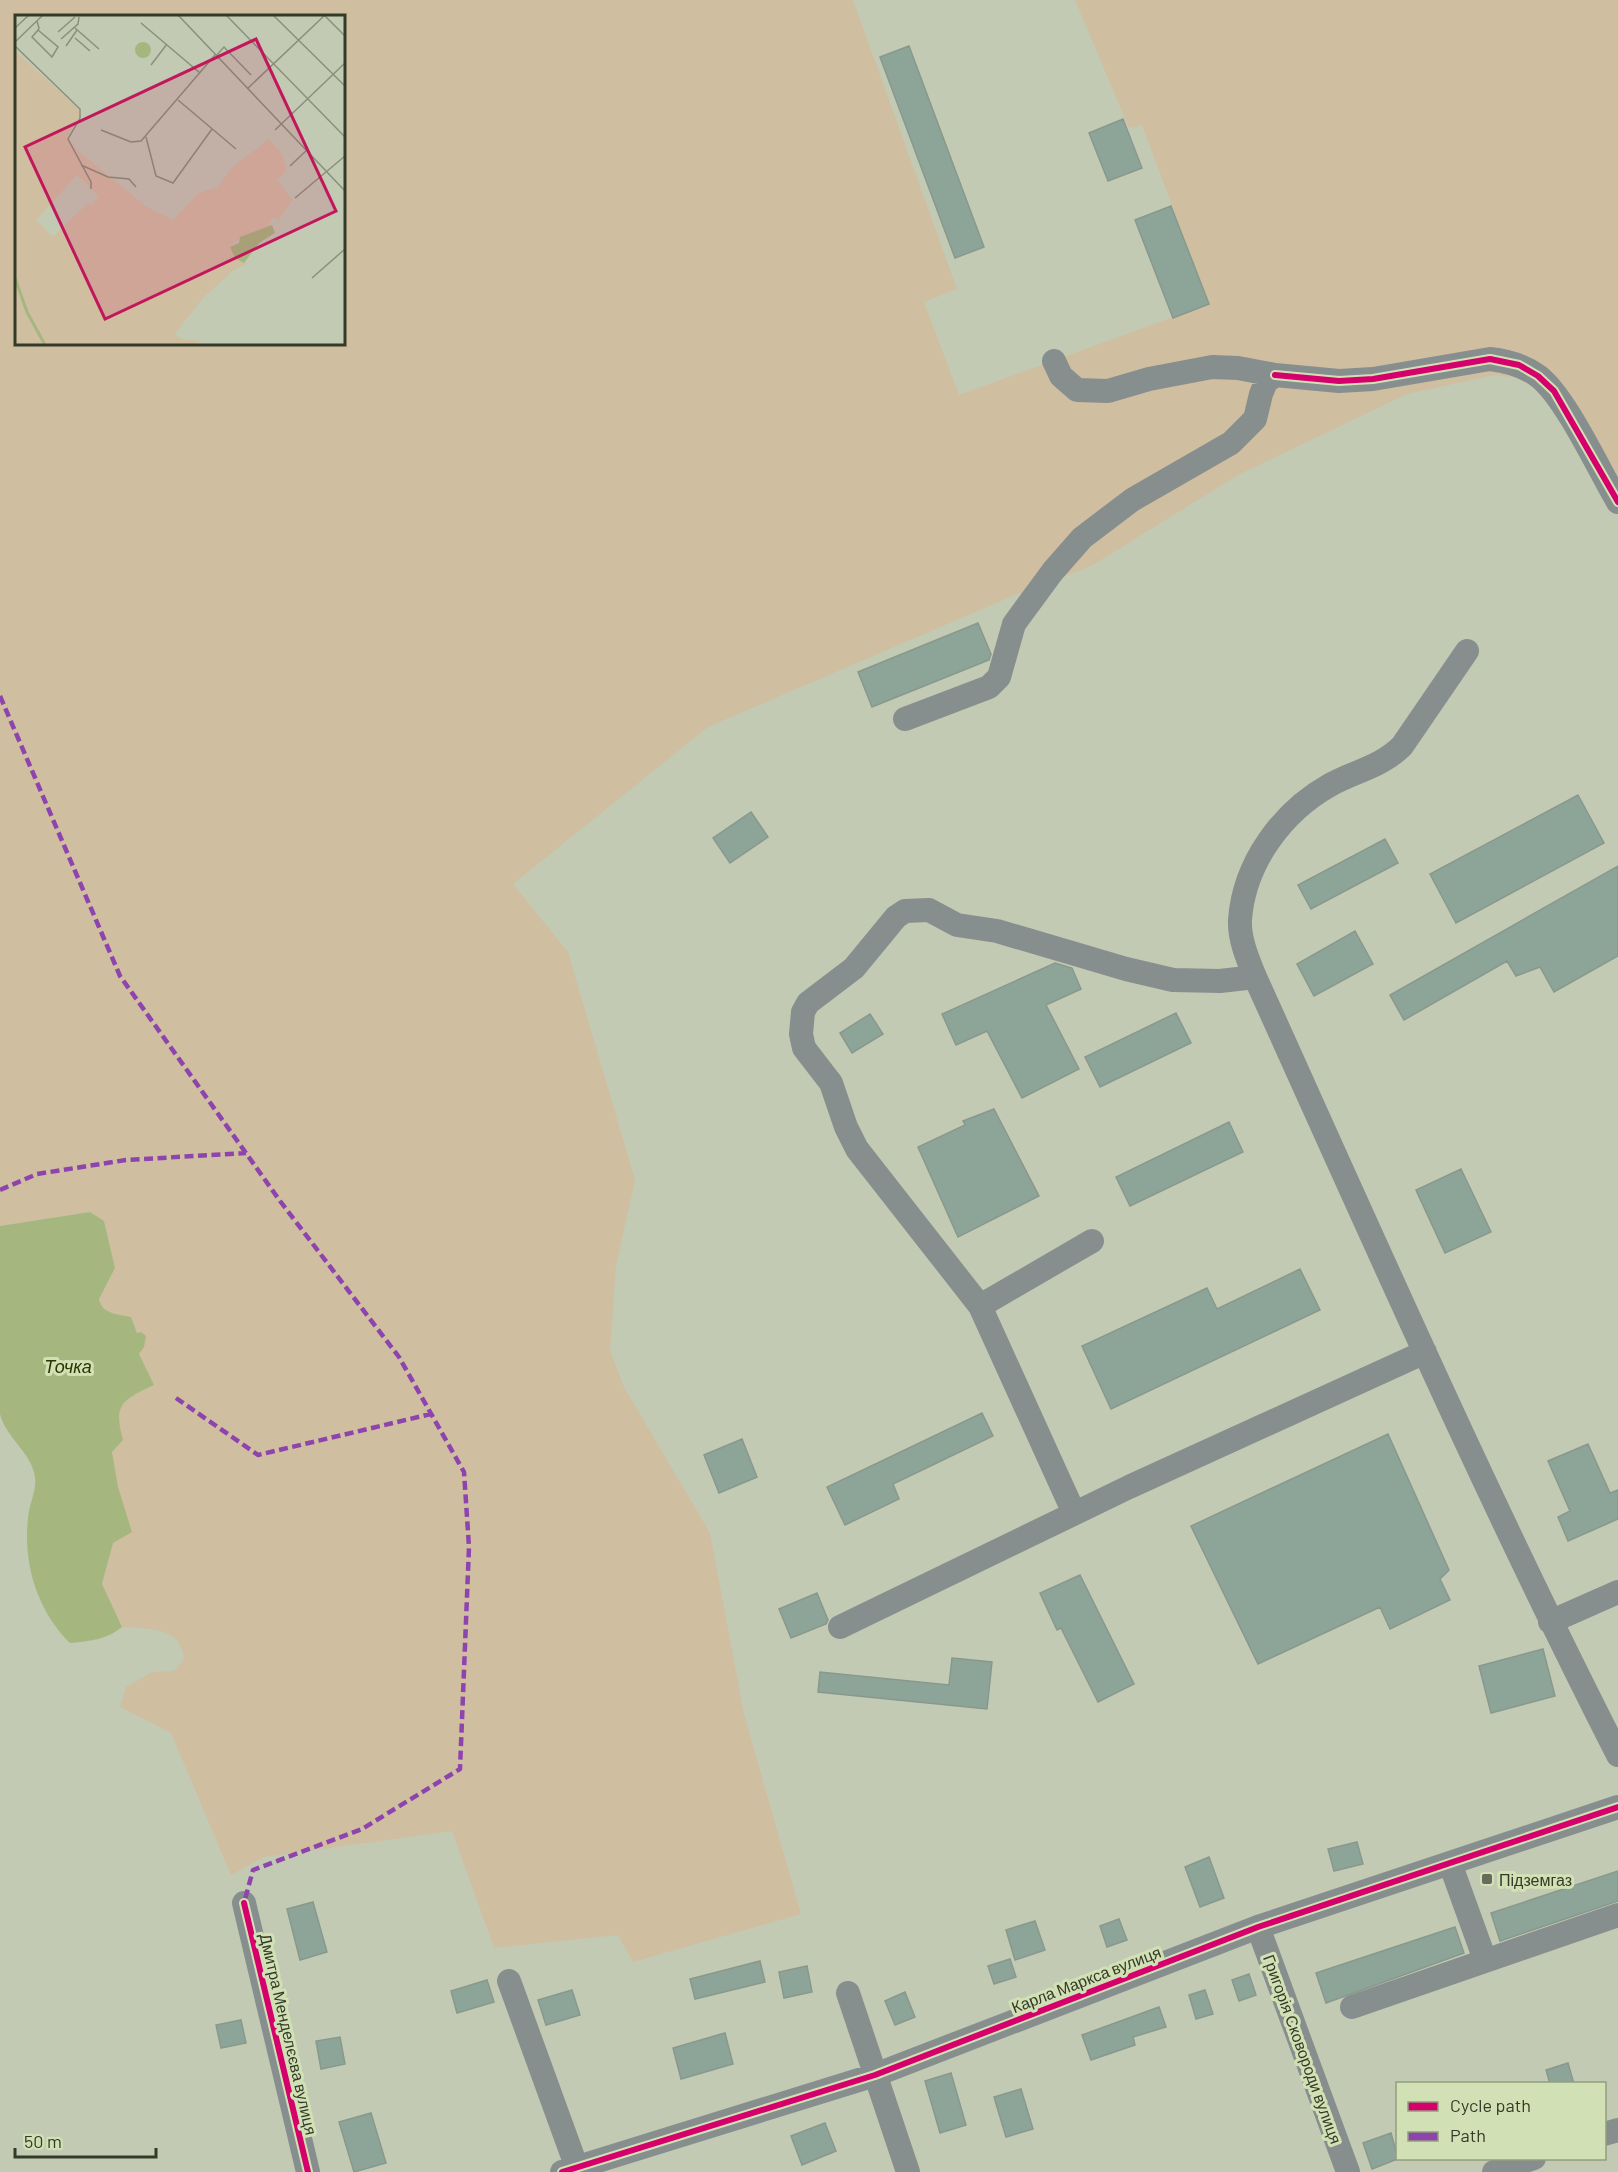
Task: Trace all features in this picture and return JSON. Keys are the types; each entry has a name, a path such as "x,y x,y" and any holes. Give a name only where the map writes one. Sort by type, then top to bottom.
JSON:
{"street":[{"path":"1054,361 1061,376 1077,390 1108,391 1149,379 1212,367 1238,368 1275,375 1340,381 1373,379 1490,359 1519,364 1538,376 1554,391 1618,502"},
{"path":"905,719 989,687 999,677 1014,624 1082,538 1132,500 1231,443 1255,419 1266,382 1275,375"},
{"path":"1467,651 1402,746 1391,757 1376,766 1333,783 1304,801 1267,840 1248,885 1240,921 1245,951 1255,977 1550,1622 1618,1755"},
{"path":"1074,1513 980,1306 857,1149 846,1127 831,1083 804,1048 802,1022 808,1003 854,968 896,917 905,911 915,909 929,910 957,925 997,931 1126,969 1173,980 1220,981 1255,977"},
{"path":"980,1306 1092,1241"},
{"path":"840,1627 1074,1513 1425,1352"},
{"path":"1550,1622 1618,1592"},
{"name":"Карла Маркса вулиця","path":"569,2170 875,2075 1258,1927 1618,1807"},
{"path":"1450,1863 1485,1960"},
{"name":"Дмитра Менделєєва вулиця","path":"244,1903 308,2172"},
{"path":"1352,2007 1618,1915"},
{"name":"Григорія Сковороди вулиця","path":"1258,1927 1348,2172"},
{"path":"509,1981 569,2170"},
{"path":"848,1993 908,2172"},
{"path":"1494,2172 1528,2160"}],"shaded area":[{"path":"0,0 853,0 957,289 924,302 959,395 1209,304 1142,125 1129,128 1075,0 1618,0 1618,477 1574,401 1521,378 1495,375 1407,394 1238,475 1093,565 1008,598 708,727 513,884 568,952 635,1180 616,1266 610,1350 624,1387 710,1533 744,1714 801,1914 633,1962 618,1935 494,1948 452,1831 264,1857 231,1875 171,1733 120,1707 126,1687 152,1672 174,1671 184,1659 182,1648 170,1635 153,1629 122,1627 102,1584 107,1568 115,1518 112,1452 122,1440 119,1428 120,1411 127,1400 154,1385 139,1354 137,1333 131,1317 103,1308 99,1299 115,1268 104,1221 90,1212 0,1226"}],"water":[{"name":"Точка","path":"90,1212 104,1221 115,1268 99,1299 103,1308 131,1317 137,1333 141,1332 146,1336 144,1347 139,1354 154,1385 134,1395 123,1405 119,1418 123,1440 112,1452 118,1487 132,1532 113,1543 102,1584 122,1627 104,1637 70,1643 49,1616 30,1569 27,1535 35,1477 29,1460 8,1431 0,1414 0,1226"}],"building":[{"path":"909,46 984,247 955,258 880,57"},
{"path":"1123,119 1142,168 1108,181 1089,133"},
{"path":"1171,206 1209,304 1173,318 1135,220"},
{"path":"978,623 991,654 989,660 872,707 858,672"},
{"path":"1578,795 1604,843 1456,923 1430,874"},
{"path":"751,812 768,837 730,863 713,838"},
{"path":"1385,839 1398,863 1311,909 1298,885"},
{"path":"1618,866 1618,956 1554,992 1540,967 1516,976 1507,961 1404,1020 1390,995"},
{"path":"1355,931 1373,964 1314,996 1297,964"},
{"path":"1055,963 1072,968 1081,989 1046,1005 1079,1069 1022,1098 987,1031 956,1045 942,1014"},
{"path":"1176,1013 1191,1043 1100,1087 1085,1057"},
{"path":"870,1014 883,1034 852,1053 840,1033"},
{"path":"994,1109 1039,1196 958,1237 918,1147 965,1125 963,1121"},
{"path":"1229,1122 1243,1152 1130,1206 1116,1177"},
{"path":"1461,1169 1491,1232 1445,1253 1416,1190"},
{"path":"1300,1269 1320,1310 1111,1409 1082,1346 1207,1288 1217,1309"},
{"path":"982,1413 993,1436 893,1484 899,1499 845,1525 827,1487"},
{"path":"1388,1434 1449,1570 1440,1579 1450,1600 1390,1629 1380,1607 1258,1664 1191,1526"},
{"path":"742,1439 757,1477 719,1493 704,1455"},
{"path":"1588,1444 1610,1493 1618,1490 1618,1519 1568,1541 1558,1517 1570,1511 1548,1461"},
{"path":"1080,1575 1134,1684 1098,1702 1061,1628 1057,1630 1040,1593"},
{"path":"817,1593 828,1620 826,1624 791,1638 779,1609"},
{"path":"1543,1649 1555,1696 1491,1713 1479,1666"},
{"path":"952,1658 992,1662 987,1709 818,1692 820,1672 949,1685"},
{"path":"1357,1842 1363,1864 1334,1871 1328,1849"},
{"path":"1209,1857 1224,1898 1200,1907 1185,1867"},
{"path":"1618,1871 1618,1901 1500,1941 1491,1913"},
{"path":"313,1902 327,1952 300,1960 287,1909"},
{"path":"1119,1919 1127,1940 1107,1947 1100,1926"},
{"path":"1035,1921 1045,1950 1015,1960 1006,1930"},
{"path":"1455,1927 1464,1953 1326,2003 1316,1973"},
{"path":"1010,1959 1016,1977 994,1984 988,1966"},
{"path":"760,1961 765,1982 695,1999 690,1979"},
{"path":"807,1966 812,1992 784,1998 779,1972"},
{"path":"1249,1974 1256,1995 1239,2001 1232,1980"},
{"path":"487,1980 494,2002 457,2013 451,1991"},
{"path":"572,1990 580,2015 546,2025 538,2000"},
{"path":"1205,1990 1213,2014 1196,2019 1189,1995"},
{"path":"905,1992 915,2017 895,2025 885,2001"},
{"path":"1159,2007 1166,2027 1133,2037 1135,2045 1091,2060 1082,2035"},
{"path":"241,2020 246,2043 221,2048 216,2025"},
{"path":"725,2033 733,2064 681,2079 673,2048"},
{"path":"340,2037 345,2064 321,2069 316,2041"},
{"path":"1568,2063 1573,2082 1549,2082 1546,2070"},
{"path":"951,2073 966,2125 940,2133 925,2081"},
{"path":"1021,2089 1033,2129 1006,2137 994,2097"},
{"path":"371,2113 386,2163 354,2172 339,2122"},
{"path":"825,2123 836,2151 802,2165 791,2136"},
{"path":"1391,2133 1396,2160 1372,2169 1363,2143"}],"marked path":[{"path":"0,696 120,976 280,1201 399,1357 464,1472 469,1547 460,1769 362,1829 253,1870 244,1903"},
{"path":"0,1190 37,1174 126,1160 246,1153"},
{"path":"176,1398 258,1455 431,1414"}],"cycle path":[{"path":"1275,375 1339,381 1373,379 1490,359 1519,365 1538,376 1554,391 1618,502"},
{"path":"562,2172 875,2075 1258,1927 1618,1807"},
{"path":"244,1903 308,2172"}],"place":[{"name":"Підземгаз","path":"1487,1879"}]}
